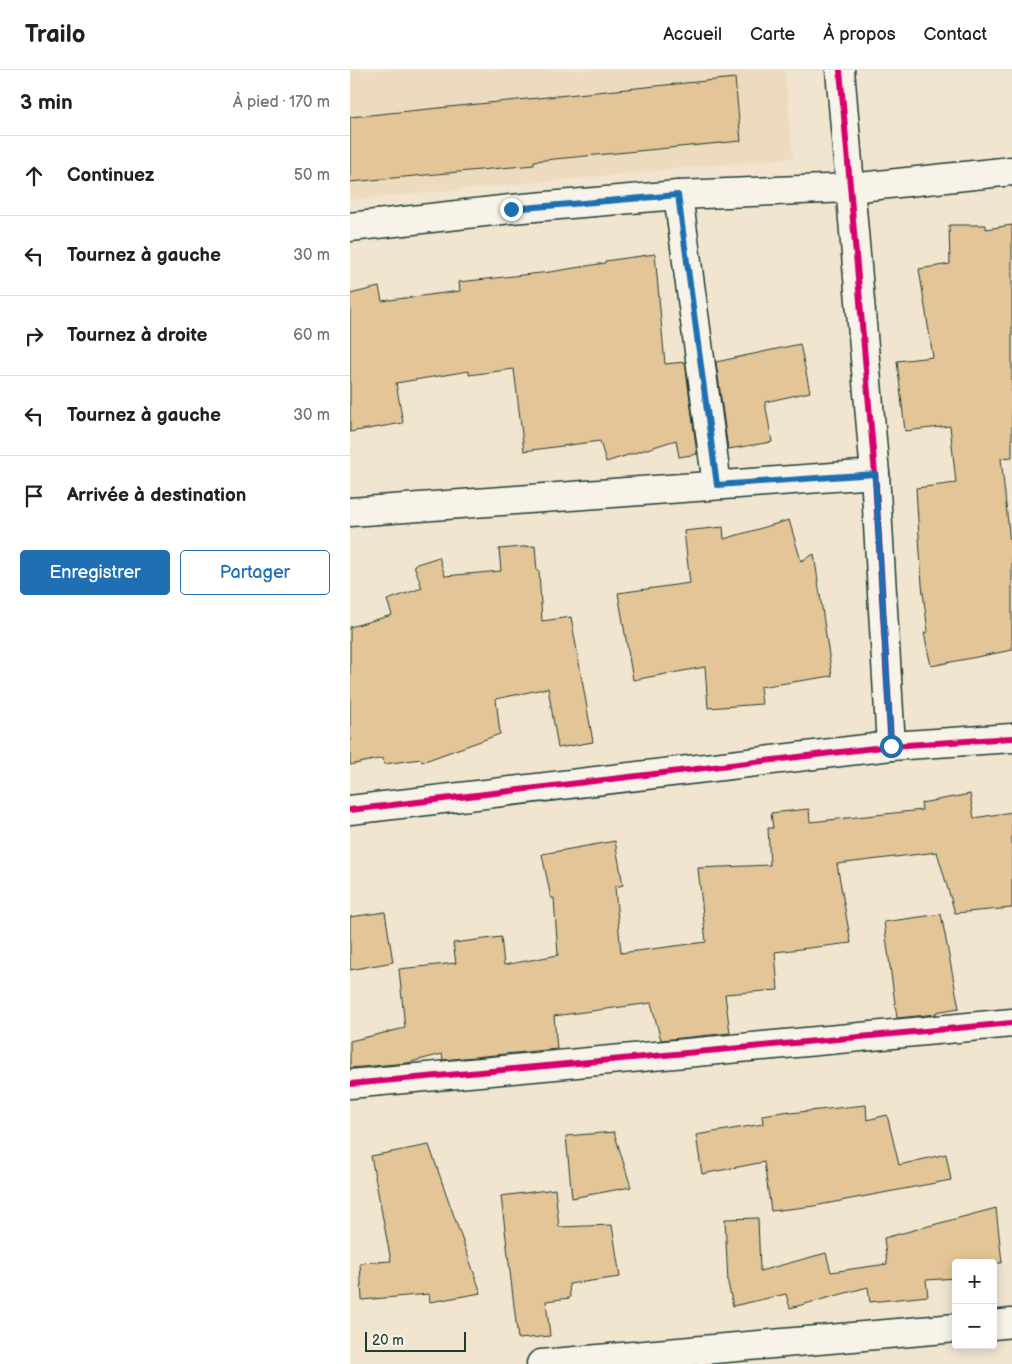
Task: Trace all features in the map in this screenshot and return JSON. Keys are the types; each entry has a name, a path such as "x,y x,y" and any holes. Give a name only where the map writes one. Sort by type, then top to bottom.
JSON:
{"street":[{"path":"840,70 875,474 891,746"},
{"path":"350,227 511,209 678,195 850,188 1012,171"},
{"path":"678,195 717,485"},
{"path":"350,512 875,474"},
{"path":"350,810 891,746 1012,738"},
{"path":"350,1084 1012,1022"},
{"path":"997,1325 1012,1323"},
{"path":"541,1364 952,1328"}],"shaded area":[{"path":"350,70 785,70 793,158 350,200"}],"building":[{"path":"735,78 741,141 534,161 534,165 350,182 350,117"},
{"path":"949,225 986,225 986,229 1012,225 1012,457 1001,458 1010,542 1012,542 1012,650 931,666 924,633 928,632 922,585 916,488 956,483 950,426 905,431 897,361 933,357 919,269 950,264"},
{"path":"655,254 665,364 685,362 697,454 679,457 676,440 606,462 600,441 524,451 514,369 469,375 469,371 396,383 403,423 350,432 350,294 379,287 382,301 460,291 459,282 550,272 605,263 605,261"},
{"path":"800,344 810,392 765,402 772,442 728,449 716,362"},
{"path":"789,520 801,561 814,554 832,676 760,687 762,704 708,708 705,667 633,680 618,593 690,583 684,531 723,527 724,539"},
{"path":"535,546 537,571 539,571 542,621 571,617 593,742 558,748 548,688 496,699 500,734 422,762 421,759 384,764 383,758 350,765 350,627 392,615 387,600 422,588 414,565 439,557 445,576 501,571 499,549"},
{"path":"970,794 974,818 1012,812 1012,908 955,913 937,852 837,864 851,943 775,952 778,990 725,994 730,1033 661,1040 651,1003 554,1016 557,1049 443,1060 442,1054 407,1063 350,1068 350,1041 405,1028 399,969 456,963 453,943 501,937 504,965 558,955 554,898 551,898 542,854 615,841 623,885 615,887 621,953 706,942 698,868 770,865 768,828 773,828 771,813 809,809 810,822 922,810 921,803"},
{"path":"385,912 393,962 350,970 350,917"},
{"path":"941,914 959,1008 936,1012 936,1014 897,1018 884,922"},
{"path":"866,1105 867,1120 887,1115 899,1165 946,1154 951,1180 814,1206 771,1211 764,1162 702,1174 696,1135 763,1124 762,1115"},
{"path":"614,1132 631,1187 572,1198 566,1136"},
{"path":"429,1145 481,1293 430,1302 429,1294 362,1300 360,1263 391,1261 371,1156"},
{"path":"555,1189 559,1227 612,1225 620,1277 569,1284 570,1298 546,1301 550,1336 518,1339 501,1196"},
{"path":"996,1208 1002,1263 997,1263 997,1259 952,1259 952,1278 926,1280 928,1296 870,1302 868,1287 790,1308 786,1294 733,1306 728,1283 725,1219 758,1218 760,1271 826,1253 831,1272 887,1264 884,1238"}],"cycle path":[{"path":"840,70 875,474 891,746"},
{"path":"350,810 891,746 1012,738"},
{"path":"350,1084 1012,1023"}],"route":[{"path":"511,209 678,195 717,485 875,474 891,746"}]}
